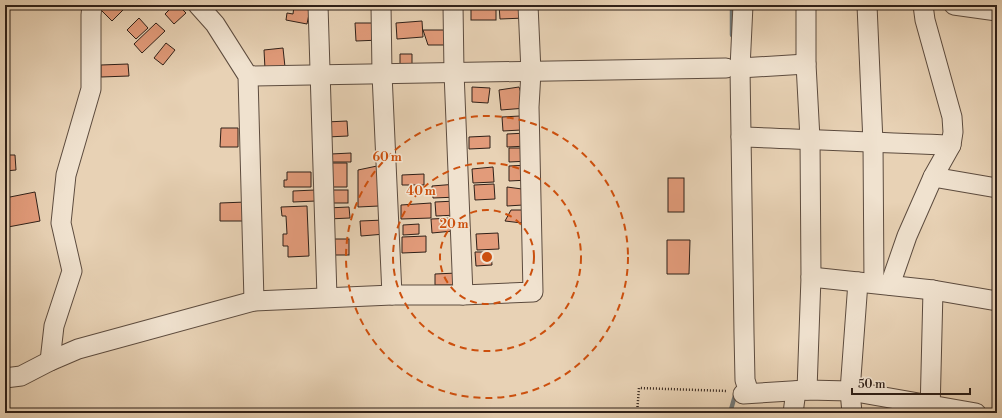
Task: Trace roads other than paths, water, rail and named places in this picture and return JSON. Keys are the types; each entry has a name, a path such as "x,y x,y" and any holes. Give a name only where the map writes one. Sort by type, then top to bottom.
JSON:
{"street":[{"path":"50,361 54,326 72,271 61,223 66,175 91,89 92,5"},
{"path":"198,5 216,24 248,76 254,301"},
{"path":"318,5 327,297"},
{"path":"381,5 382,74 392,295"},
{"path":"453,5 454,72 463,295"},
{"path":"5,378 22,376 50,361 78,349 254,301 327,297 463,295 533,292 529,107 531,72 528,5"},
{"path":"743,5 733,68 741,137 745,380 741,393 801,390 850,391 930,409 976,413"},
{"path":"793,413 801,390 811,277 810,139 806,64 806,5"},
{"path":"852,413 850,391 874,283 873,143 867,5"},
{"path":"874,283 907,236 933,177 951,145 953,132 952,117 925,20 923,5"},
{"path":"954,5 997,11"},
{"path":"248,76 733,68 806,64"},
{"path":"741,137 951,145"},
{"path":"933,177 997,188"},
{"path":"811,277 933,290 997,301"},
{"path":"930,409 933,290"}],"waterway":[{"path":"732,5 732,35"},
{"path":"730,413 736,392"}]}
